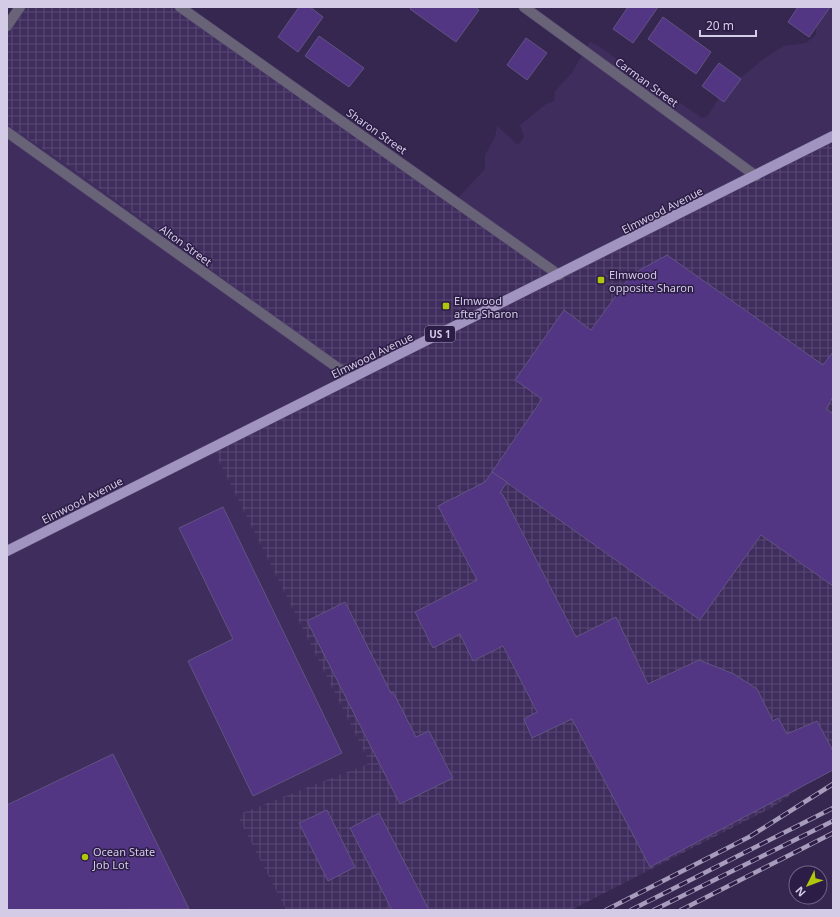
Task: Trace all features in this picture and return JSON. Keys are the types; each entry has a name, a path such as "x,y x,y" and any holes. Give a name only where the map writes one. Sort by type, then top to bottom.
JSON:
{"main road":[{"name":"Elmwood Avenue","path":"7,551 833,136"}],"street":[{"path":"7,26 20,7"},
{"name":"Sharon Street","path":"180,7 559,275"},
{"name":"Carman Street","path":"524,7 756,176"},
{"name":"Alton Street","path":"7,132 352,378"}],"shaded area":[{"path":"24,7 189,7 558,271 833,135 833,765 773,807 571,910 286,910 237,815 370,763 212,447 348,374 347,369 63,162 7,125 7,32"},
{"path":"830,7 833,7 833,135 558,271 468,207 458,198 485,169 485,155 495,137 497,126 518,145 524,137 520,125 546,104 554,101 555,91 571,74 590,42 597,45 702,118 707,117 722,93 765,58 784,46 806,43 816,35 816,26"},
{"path":"7,125 63,162 347,369 358,736 371,763 237,815 286,910 7,910"}],"building":[{"path":"299,7 310,7 323,17 298,52 278,37"},
{"path":"412,7 475,7 479,10 456,42 410,9"},
{"path":"628,7 658,7 633,43 613,29"},
{"path":"798,7 830,7 809,37 788,22"},
{"path":"663,17 711,52 696,74 648,39"},
{"path":"319,36 364,68 349,87 305,56"},
{"path":"526,38 547,53 527,80 507,65"},
{"path":"719,63 741,79 724,102 702,86"},
{"path":"667,255 823,365 833,352 833,397 826,409 833,414 833,586 761,535 700,620 492,472 542,399 515,380 564,310 591,330 631,275"},
{"path":"492,472 507,482 500,493 503,495 576,637 616,617 648,684 699,660 734,674 757,689 773,721 778,718 787,734 817,721 833,751 833,770 650,867 572,719 532,738 524,719 537,712 503,646 473,661 460,634 433,648 415,612 477,580 438,506 485,482"},
{"path":"223,507 342,753 253,796 188,661 233,639 179,528"},
{"path":"345,602 391,693 393,692 416,737 429,731 453,778 400,804 307,621"},
{"name":"Ocean State Job Lot","path":"113,754 189,909 7,910 7,805"},
{"path":"327,810 355,867 328,881 299,823"},
{"path":"379,813 429,910 392,910 350,828"}],"railway":[{"path":"606,910 749,837 833,784"},
{"path":"631,910 833,808"},
{"path":"654,910 833,821"},
{"path":"681,910 833,833"}],"place":[{"name":"Elmwood opposite Sharon","path":"601,280"},
{"name":"Elmwood after Sharon","path":"446,306"},
{"name":"Ocean State Job Lot","path":"85,857"}]}
